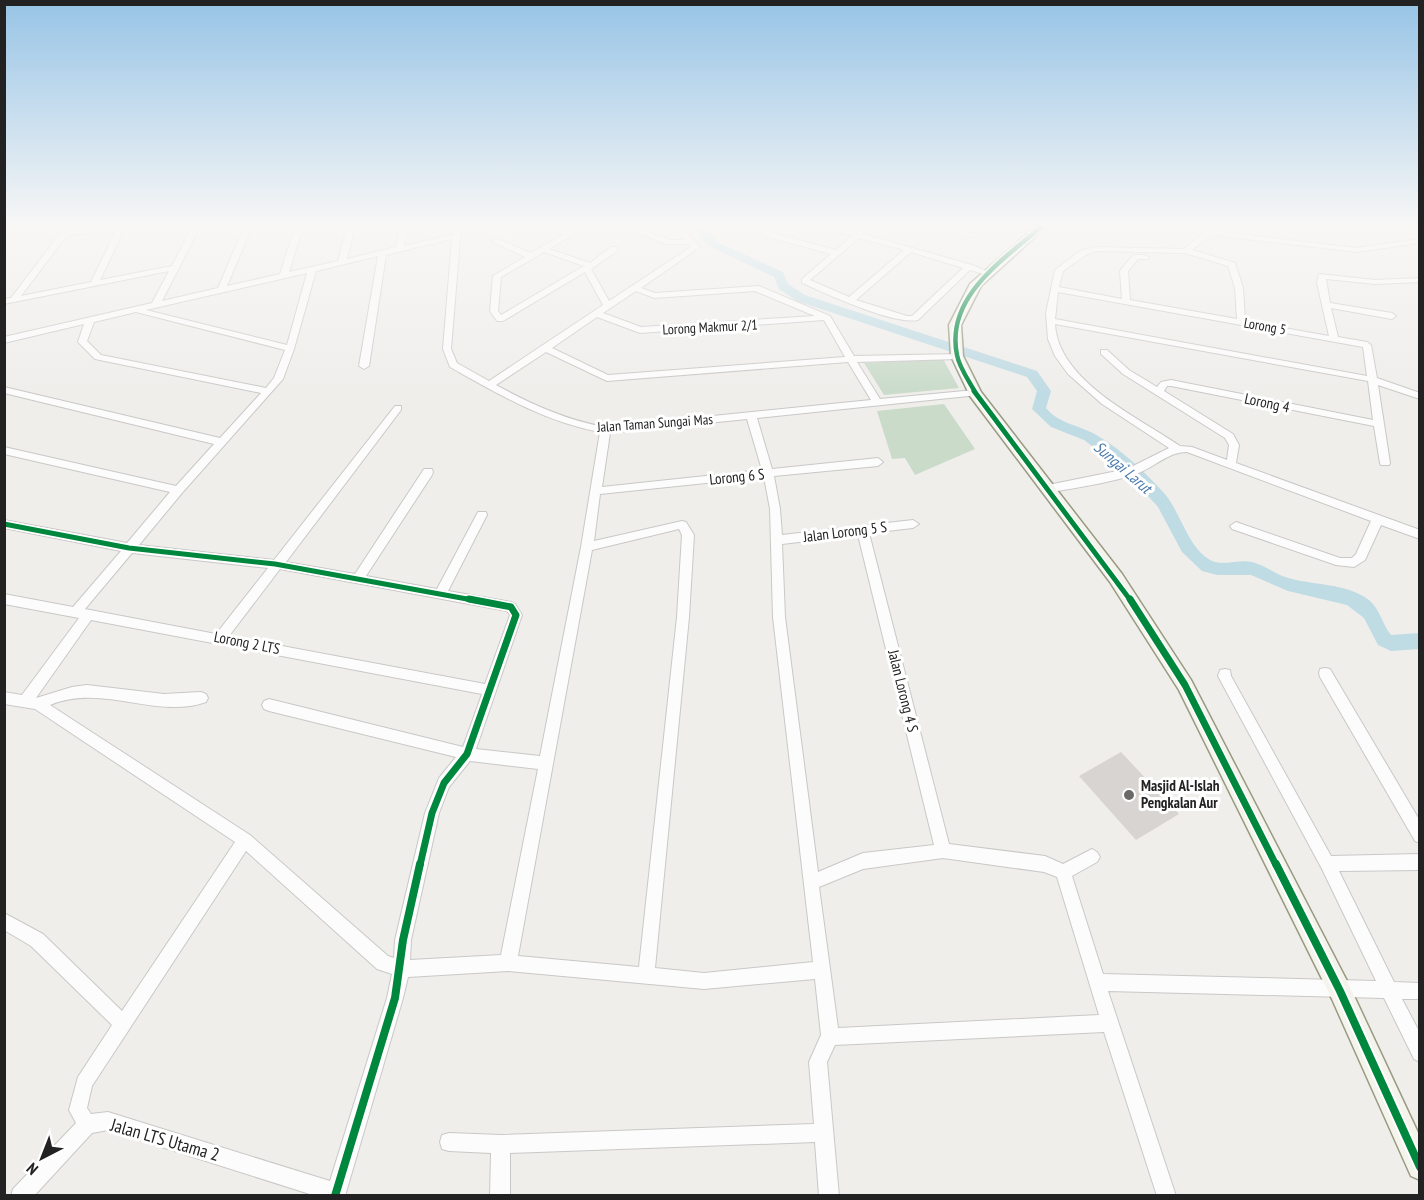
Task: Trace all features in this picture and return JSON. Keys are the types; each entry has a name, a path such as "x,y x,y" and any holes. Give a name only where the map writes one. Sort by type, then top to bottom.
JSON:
{"street":[{"path":"9,302 24,283"},
{"path":"9,302 99,283"},
{"path":"156,304 166,283"},
{"path":"222,289 225,283"},
{"path":"4,340 249,283"},
{"path":"32,703 82,613 129,548 278,379 290,349 308,283"},
{"path":"364,366 377,283"},
{"name":"Jalan Taman Sungai Mas","path":"453,283 447,349 453,365 558,420 605,430 975,393"},
{"path":"496,283 494,311 500,320 560,283"},
{"path":"596,283 607,305"},
{"path":"490,385 642,283"},
{"path":"810,283 850,301 907,319 915,318 952,283"},
{"path":"850,301 871,283"},
{"path":"979,283 965,301 955,325 956,347 975,393 1116,578 1185,685 1340,991 1419,1167"},
{"path":"1056,283 1052,339 1061,356 1092,391 1109,405 1176,448 1188,449 1419,536"},
{"path":"1124,283 1125,301"},
{"path":"1237,283 1241,322"},
{"path":"1323,283 1334,339"},
{"path":"635,288 654,296 756,288 827,318 877,402"},
{"name":"Lorong 5","path":"1054,289 1369,347 1370,379"},
{"path":"1326,304 1392,316"},
{"path":"136,309 290,349"},
{"name":"Lorong Makmur 2/1","path":"595,313 640,330 708,328 827,318"},
{"path":"90,320 82,342 98,357 268,392"},
{"path":"1052,321 1370,379 1419,396"},
{"path":"545,348 608,378 852,359 956,347"},
{"path":"1104,352 1126,372 1229,436 1234,445 1231,465"},
{"path":"1370,379 1380,424 1385,463"},
{"name":"Lorong 4","path":"1158,392 1164,384 1172,383 1380,424"},
{"path":"4,390 222,442"},
{"path":"220,638 398,408"},
{"path":"751,414 768,473 778,540 779,617 830,1037 823,1047 818,1062 829,1196"},
{"path":"508,963 544,763 587,547 605,430"},
{"path":"1048,489 1141,468 1176,448"},
{"path":"4,450 178,490"},
{"name":"Lorong 6 S","path":"596,491 878,462"},
{"path":"358,579 428,472"},
{"path":"441,593 482,515"},
{"path":"1236,526 1340,562 1354,563 1361,557 1377,521"},
{"path":"4,524 129,548 275,564 441,593 512,607 516,615 467,754 444,783 432,813 403,940 401,969 394,998 335,1194"},
{"name":"Jalan Lorong 5 S","path":"778,540 913,524"},
{"path":"587,547 671,526 682,525 688,535 683,617 646,975"},
{"name":"Jalan Lorong 4 S","path":"863,531 943,852"},
{"name":"Lorong 2 LTS","path":"4,599 490,690"},
{"path":"1325,673 1419,836"},
{"path":"1225,674 1224,676 1327,864 1419,1053"},
{"path":"32,703 70,691 130,693 165,700 201,698"},
{"path":"4,698 32,703 245,840 383,963 401,969 508,963 704,981 820,969"},
{"path":"269,705 467,754 544,763"},
{"path":"20,1196 87,1124 78,1110 84,1083 245,840"},
{"path":"812,882 863,861 943,852 1045,864 1063,872 1167,1196"},
{"path":"1063,872 1092,857"},
{"path":"1327,864 1419,862"},
{"path":"4,921 37,940 122,1023"},
{"path":"1099,982 1419,992"},
{"path":"830,1037 1110,1023"},
{"name":"Jalan LTS Utama 2","path":"87,1124 108,1121 335,1194"},
{"path":"448,1142 501,1144 822,1132"},
{"path":"500,1196 501,1144"}],"green space":[{"path":"943,359 959,388 884,395 864,363"},
{"path":"944,404 975,449 915,475 905,458 892,459 877,411"}],"building":[{"name":"Masjid Al-Islah Pengkalan Aur","path":"1121,752 1179,814 1136,840 1079,776"}],"waterway":[{"name":"Sungai Larut","path":"782,283 801,298 1032,374 1044,391 1039,409 1044,415 1056,424 1095,441 1115,456 1157,495 1188,547 1200,561 1217,569 1243,567 1252,569 1277,581 1344,596 1354,600 1370,613 1384,640 1403,644 1420,641"}],"cycle path":[{"path":"977,283 955,325 957,356 975,393 1116,578 1185,685 1340,991 1420,1167"},
{"path":"4,524 129,548 275,564 511,607 516,615 467,754 444,783 432,813 403,940 401,969 395,998 335,1196"}],"place":[{"name":"Masjid Al-Islah Pengkalan Aur","path":"1129,795"}]}
